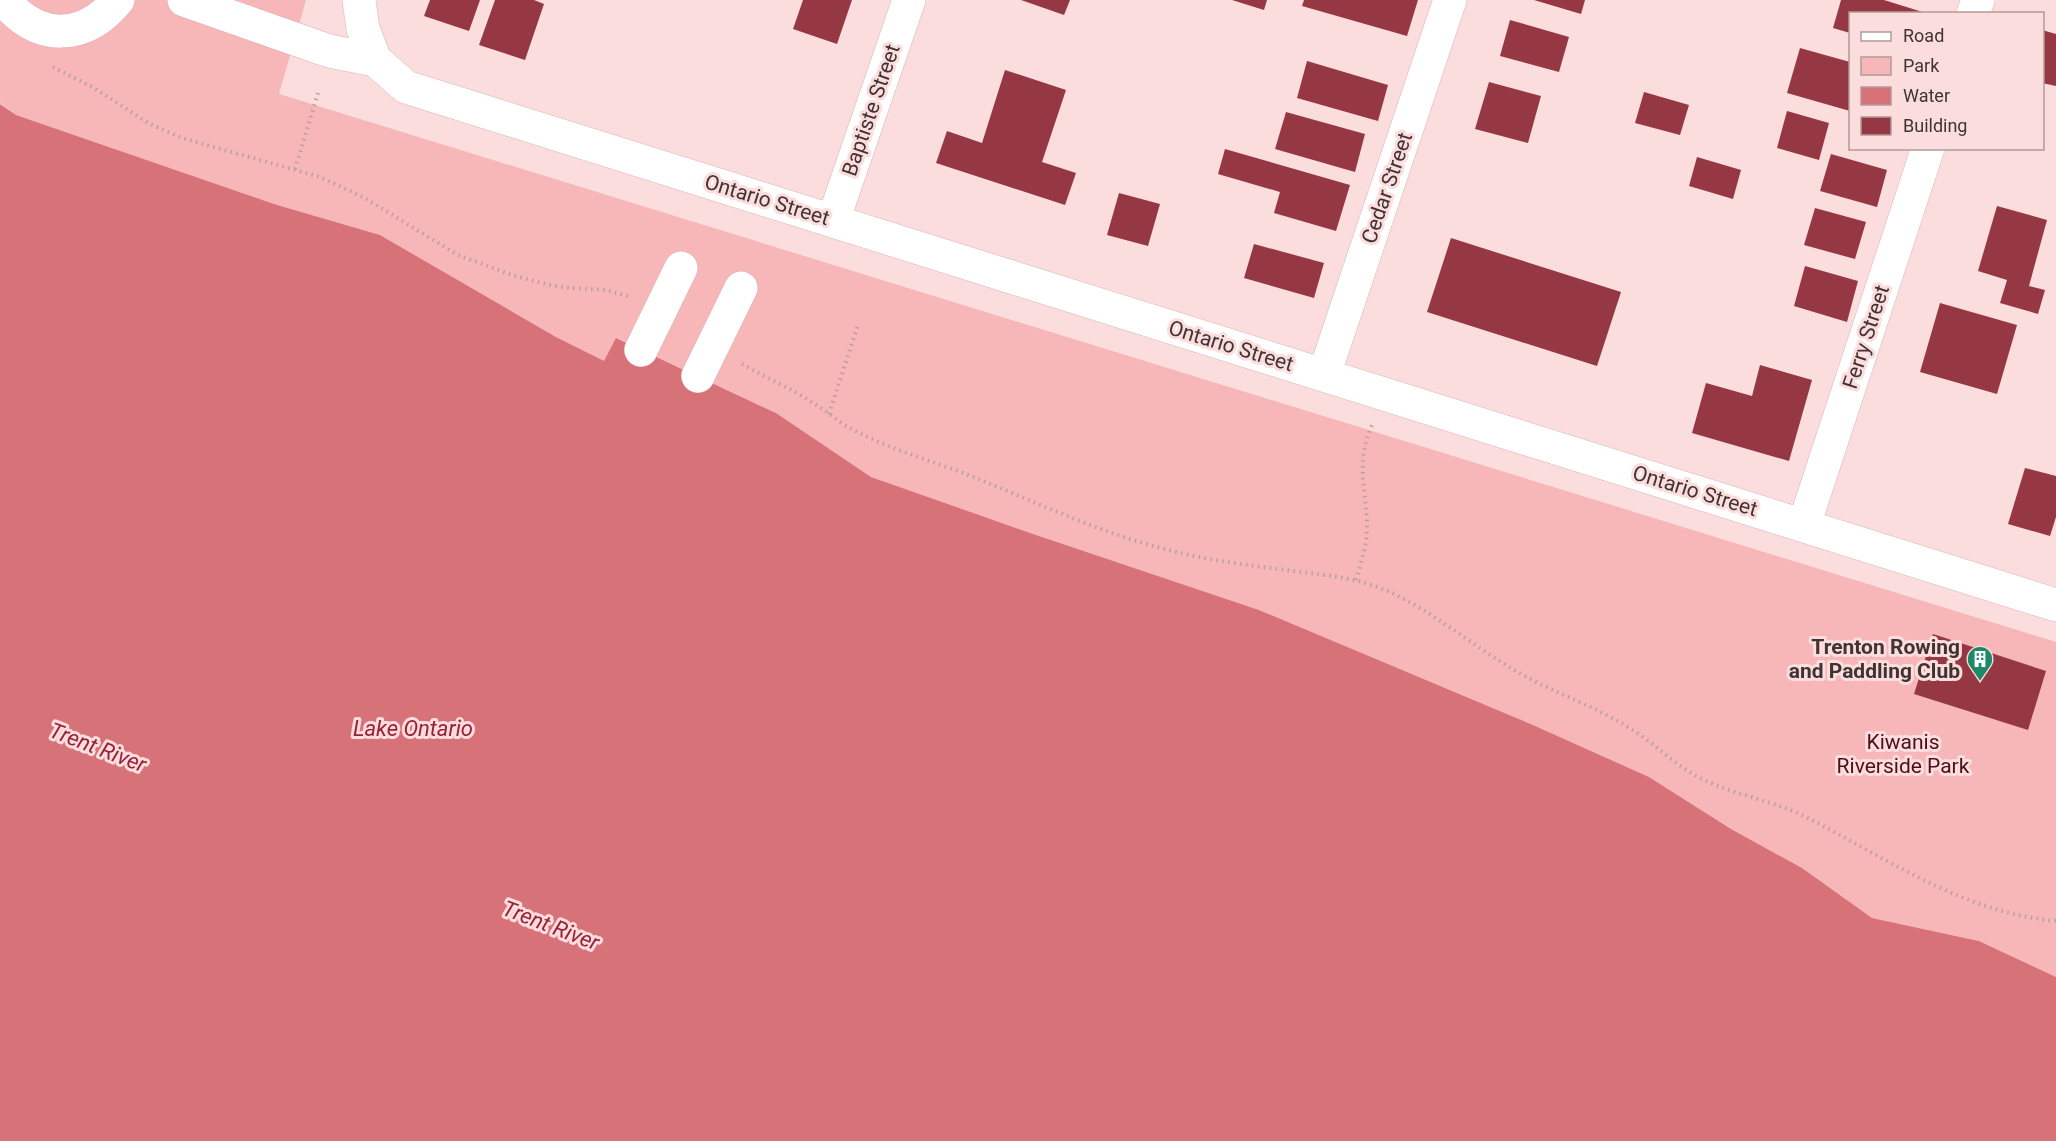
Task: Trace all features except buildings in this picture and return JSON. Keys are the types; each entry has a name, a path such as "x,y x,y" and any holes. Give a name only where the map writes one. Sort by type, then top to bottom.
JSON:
{"street":[{"path":"4,0 20,17 39,28 61,32 83,28 103,17 118,0"},
{"path":"184,0 329,51 375,60"},
{"path":"359,0 363,29 375,60"},
{"name":"Baptiste Street","path":"833,221 909,0"},
{"name":"Cedar Street","path":"1324,375 1450,0"},
{"name":"Ontario Street","path":"375,60 406,87 2056,605"},
{"name":"Ferry Street","path":"1804,525 1927,150"},
{"path":"640,350 681,268"},
{"path":"704,362 741,288"}],"path":[{"path":"47,64 94,88 148,123 182,138 320,177 363,197 458,255 512,275 549,285 606,290 623,294 656,318"},
{"path":"295,169 318,93"},
{"path":"829,414 858,325"},
{"path":"704,362 817,405 846,426 882,443 978,479 1039,506 1164,549 1224,562 1326,574 1356,580 1391,592 1423,610 1516,672 1553,692 1611,717 1635,731 1677,764 1701,779 1807,817 1919,879 1962,897 2021,917 2056,921"},
{"path":"1356,580 1364,556 1366,538 1362,460 1367,436 1385,394"}],"green space":[{"name":"Kiwanis Riverside Park","path":"0,0 306,0 279,94 2056,642 2056,977 1979,941 1872,918 1802,868 1731,829 1649,777 1533,725 1259,610 871,477 776,413 617,338 604,362 556,337 380,235 274,204 16,115 0,103"}],"water":[{"name":"Lake Ontario","path":"0,104 16,115 274,204 380,235 556,337 604,361 616,338 776,413 871,477 1259,610 1533,725 1649,777 1731,829 1802,868 1872,918 1979,941 2056,977 2056,1141 0,1141"}],"place":[{"name":"Trenton Rowing and Paddling Club","path":"1980,682"}],"water label":[{"name":"Trent River","path":"98,747"},
{"name":"Trent River","path":"551,925"}]}
